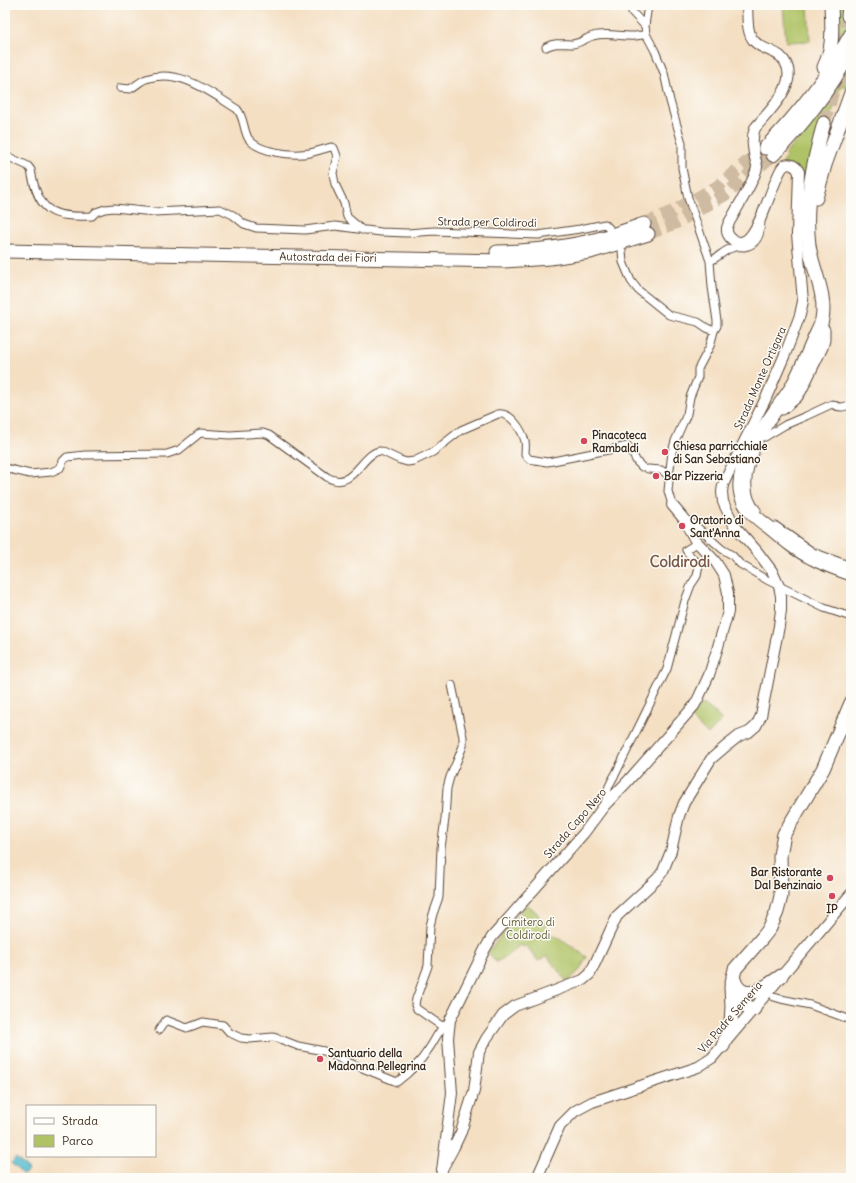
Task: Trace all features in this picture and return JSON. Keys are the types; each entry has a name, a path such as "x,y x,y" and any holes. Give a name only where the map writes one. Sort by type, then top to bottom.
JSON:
{"highway":[{"path":"811,96 830,51 833,28 831,5"},
{"path":"851,34 811,96 769,152 797,130 823,98 851,52"},
{"path":"810,192 848,90"},
{"path":"808,235 819,185 848,90"},
{"path":"824,123 815,157 808,210 809,247 823,302 823,333 821,347 800,390 791,401 769,420 756,439 742,472 740,486 744,501 753,515 804,554 822,564 851,574"},
{"name":"Autostrada dei Fiori","path":"5,243 483,252 533,250 580,243 646,229 590,252 524,260 467,261 5,251"},
{"path":"754,1009 741,1004 733,976 737,967 763,937 774,920 781,896 780,856 784,834 823,769 851,703"},
{"path":"737,994 760,990 781,976"},
{"path":"723,1046 731,1024 732,1012 737,994"}],"main road":[{"name":"Strada Monte Ortigara","path":"441,1173 461,1132 474,1091 479,1052 486,1039 504,1015 515,1006 583,980 590,974 617,916 657,879 663,871 671,851 679,816 684,803 710,759 725,746 756,726 761,716 779,626 781,610 779,586 772,570 734,525 723,502 723,485 766,398 786,352 796,327 802,302 797,234 799,172 796,166 786,164 782,168 766,202 761,219 752,235 746,241 742,242 734,241 728,235 729,223 749,186 757,166 752,145 752,135 755,128 781,96 787,86 788,69 785,62 778,55 762,47 753,40 749,33 747,5"},
{"name":"Strada Capo Nero","path":"441,1173 452,1093 446,1029 475,968 492,937 584,833 606,804 694,706 709,675 728,612 728,593 724,575 721,570 715,561 697,543 683,518 672,505"},
{"name":"Via Padre Semeria","path":"537,1178 560,1126 575,1111 592,1102 698,1066 712,1058 851,894"}],"street":[{"path":"632,5 632,12 644,26"},
{"path":"648,5 644,26 646,34 664,73 682,143 682,168 688,198 710,260 717,321 717,326 710,346 698,369 698,377 690,397 687,414 675,441 670,470 667,474"},
{"path":"546,47 551,44 579,43 593,36 603,35 631,37 646,34"},
{"path":"120,88 130,89 149,78 163,76 175,77 207,89 237,109 241,113 245,131 249,138 261,148 288,154 302,154 331,147 334,148 337,156 333,173 335,184 344,204 347,217 362,230"},
{"name":"Strada per Coldirodi","path":"11,158 28,166 31,170 40,201 47,209 65,216 92,216 96,212 114,208 154,212 220,209 233,215 244,224 256,228 305,230 334,226 362,230 407,233 434,231 538,234 580,229 605,224 609,228"},
{"path":"710,260 715,259 734,247 748,247 753,244 757,240 760,233 761,219"},
{"path":"622,251 623,262 631,281 638,290 669,315 698,322 714,331"},
{"path":"851,404 845,407 839,407 832,404 827,405 763,437 754,454 749,476 748,492 753,506 762,515 813,552 851,566"},
{"path":"5,468 30,474 51,472 60,468 63,461 67,457 85,455 167,454 179,450 200,433 230,435 263,433 269,435 334,481 351,475 373,452 381,451 407,462 414,461 433,452 461,430 498,414 502,414 506,415 516,424 523,434 525,454 529,458 547,462 627,446 629,447 637,462 645,468 661,470 667,474 669,481 668,491 672,505"},
{"path":"744,443 751,434"},
{"path":"683,518 696,526 722,549 732,555 740,564 767,580 824,608 851,617"},
{"path":"606,804 605,796 609,786 667,669 685,601 691,585 697,576 699,566 686,550 697,543"},
{"path":"158,1030 166,1020 187,1028 203,1022 223,1025 230,1033 241,1038 250,1039 273,1037 298,1046 324,1051 397,1082 424,1056 446,1029 417,1009 415,1005 428,966 430,926 440,893 441,848 450,777 463,746 463,737 452,685"},
{"path":"774,996 781,999 810,1005 851,1020"}],"green space":[{"path":"783,5 808,5 810,41 786,42"},
{"path":"834,5 846,5 851,16 851,23 834,54"},
{"path":"851,65 851,85 849,88 841,85 800,212 802,179 782,162 786,157 784,155 795,143 802,131 826,105"},
{"path":"702,704 717,714 716,715 722,720 708,735 690,717"},
{"name":"Cimitero di Coldirodi","path":"527,904 536,912 554,936 556,935 587,957 580,970 567,982 547,956 538,961 526,945 524,947 520,945 507,956 496,962 488,952"}],"water":[{"path":"16,1158 29,1170 23,1175 11,1163"}],"tunnel":[{"path":"844,46 848,16"},
{"path":"845,86 851,63"},
{"path":"824,123 837,76"},
{"path":"644,224 672,212 717,187 763,149"},
{"path":"648,234 675,223 726,194 773,155"}],"place":[{"name":"Pinacoteca Rambaldi","path":"584,441"},
{"name":"Chiesa parricchiale di San Sebastiano","path":"665,452"},
{"name":"Bar Pizzeria","path":"656,476"},
{"name":"Oratorio di Sant'Anna","path":"682,526"},
{"name":"Bar Ristorante Dal Benzinaio","path":"830,878"},
{"name":"IP","path":"832,896"},
{"name":"Santuario della Madonna Pellegrina","path":"320,1059"}],"district":[{"name":"Coldirodi","path":"680,561"}]}
